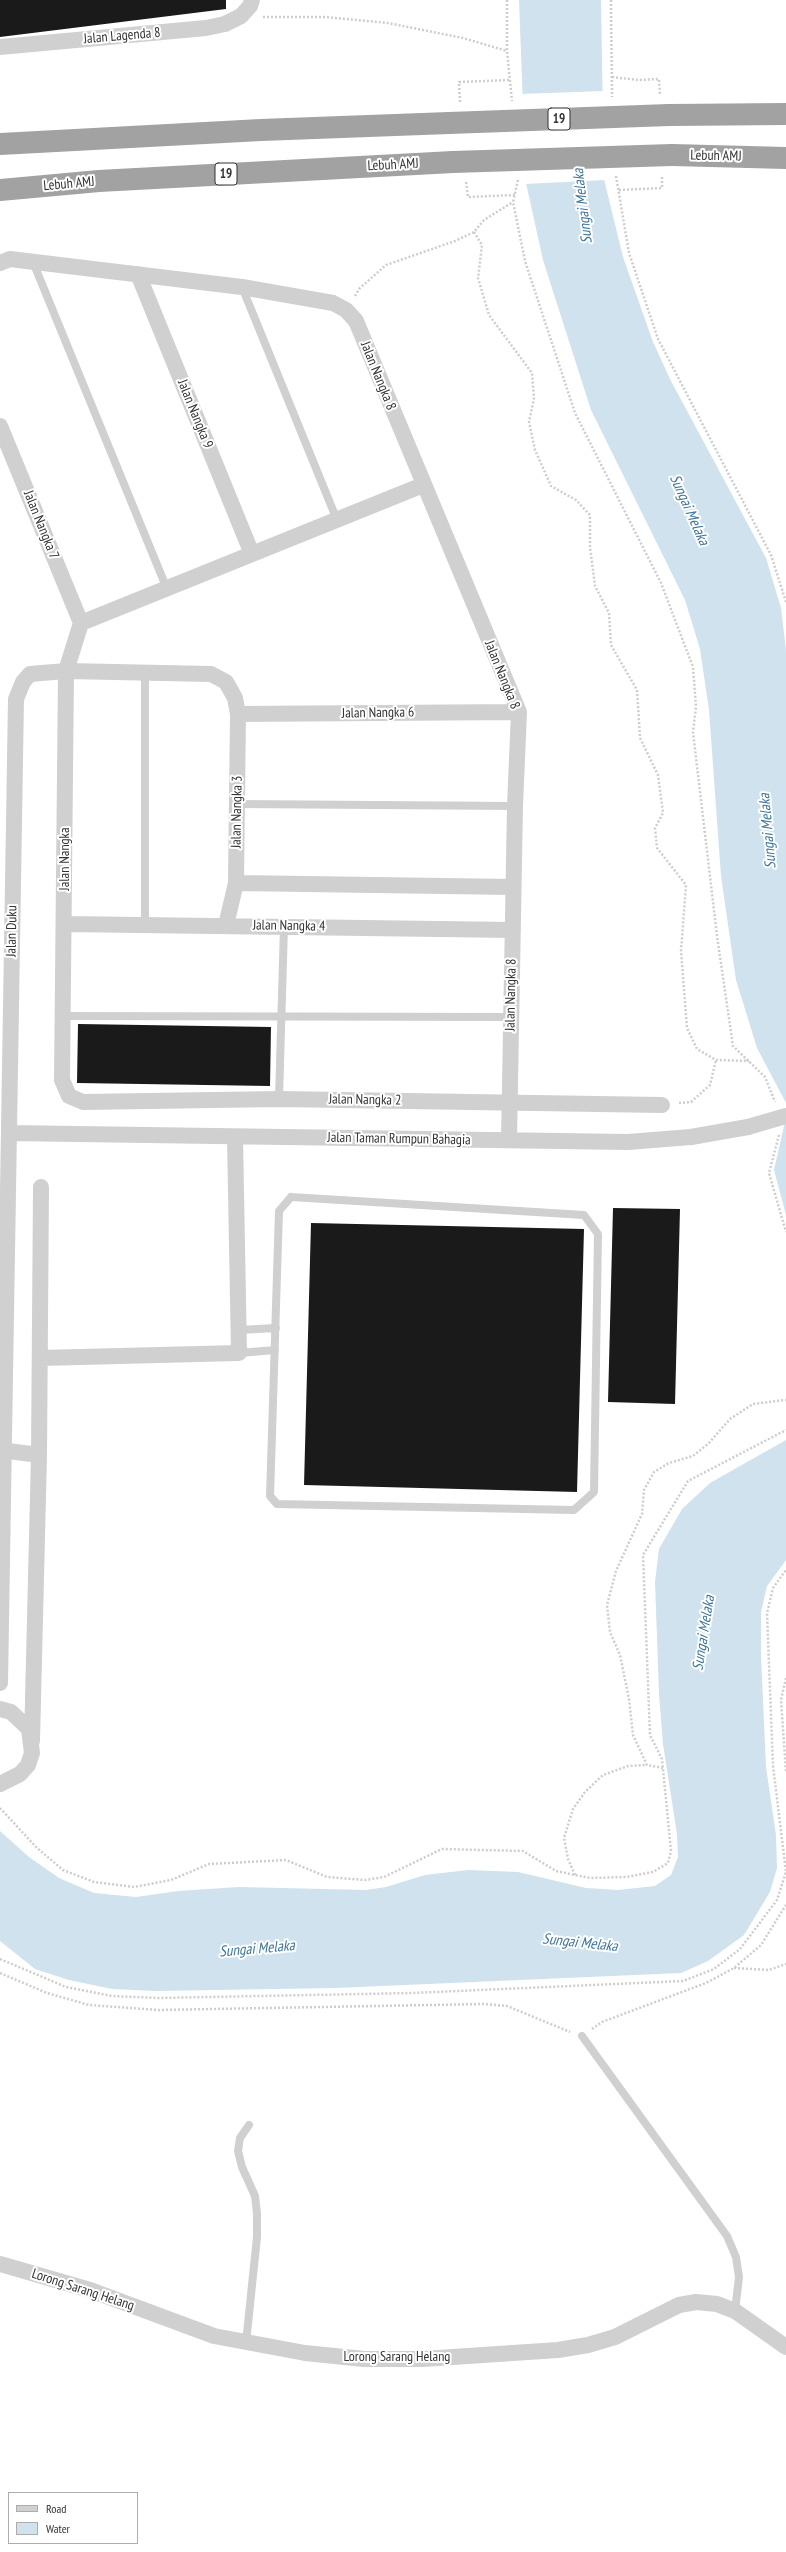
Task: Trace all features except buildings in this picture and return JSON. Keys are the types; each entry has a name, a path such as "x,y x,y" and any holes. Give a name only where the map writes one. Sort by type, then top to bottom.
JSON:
{"highway":[{"name":"19","path":"0,144 261,130 449,123 664,105 786,114"},
{"name":"Lebuh AMJ","path":"0,190 99,181 453,162 667,164 786,158"}],"street":[{"path":"241,16 250,6 252,0"},
{"name":"Jalan Lagenda 8","path":"0,47 206,28 225,24 241,16"},
{"path":"0,263 10,259 242,287 333,303 346,310"},
{"name":"Jalan Nangka 9","path":"138,274 252,554"},
{"name":"Jalan Nangka 8","path":"346,310 356,321 423,485 519,712 514,806 509,1140"},
{"name":"Jalan Nangka 7","path":"0,426 81,623"},
{"path":"81,623 423,485"},
{"name":"Jalan Nangka","path":"69,1096 62,1080 65,924 66,670 81,623"},
{"path":"66,670 145,672"},
{"name":"Jalan Duku","path":"0,1674 7,841 16,699 23,682 30,674 66,670"},
{"name":"Jalan Nangka 3","path":"145,672 211,674 226,682 235,698 238,714 236,883 226,925"},
{"name":"Jalan Nangka 6","path":"238,714 519,712"},
{"path":"236,883 513,887"},
{"name":"Jalan Nangka 4","path":"65,924 513,930"},
{"name":"Jalan Nangka 2","path":"69,1096 83,1102 279,1099 662,1105"},
{"name":"Jalan Taman Rumpun Bahagia","path":"5,1133 628,1142 691,1137 748,1127 781,1111"},
{"path":"40,1358 240,1353 235,1137"},
{"path":"0,1784 20,1774 28,1764 32,1753 39,1455 41,1187"},
{"path":"2,1449 39,1455"},
{"path":"0,1709 11,1712 20,1719 29,1729 32,1740"},
{"name":"Lorong Sarang Helang","path":"0,2264 90,2290 214,2336 305,2354 364,2359 423,2359 558,2350 588,2345 615,2337 679,2305 696,2302 717,2304 734,2311 786,2347"}],"lane":[{"path":"33,262 167,589"},
{"path":"242,287 337,520"},
{"path":"145,672 145,924"},
{"path":"237,804 514,806"},
{"path":"279,1099 284,926"},
{"path":"64,1016 511,1017"},
{"path":"291,1197 584,1215 598,1234 594,1492 574,1510 277,1504 270,1496 275,1350 279,1211 291,1197"},
{"path":"239,1330 276,1328"},
{"path":"240,1353 275,1350"},
{"path":"582,2036 727,2236 736,2257 739,2277 734,2311"},
{"path":"246,2343 258,2237 255,2196 242,2167 238,2151 240,2138 249,2125"}],"path":[{"path":"507,0 507,51 512,103"},
{"path":"611,0 612,103"},
{"path":"241,16 325,17 388,23 463,38 507,51"},
{"path":"612,77 659,79 664,105"},
{"path":"460,102 460,82 510,80"},
{"path":"619,190 662,188 667,164"},
{"path":"616,171 629,253 658,339 771,554 786,602"},
{"path":"519,178 513,202 525,262 575,413 661,583 693,667 696,707 693,732 710,864 716,936 733,1046 765,1077 781,1111"},
{"path":"466,181 468,197 515,195"},
{"path":"346,310 359,289 386,265 455,241 474,232 484,220 513,202"},
{"path":"474,232 482,245 478,278 489,315 532,373 534,398 529,422 535,450 551,486 576,500 590,515 590,547 595,586 609,613 611,645 637,690 640,738 658,775 663,813 655,828 657,848 686,885 681,952 687,1028 697,1049 716,1060 749,1061"},
{"path":"662,1105 691,1102 710,1085 716,1060"},
{"path":"779,1137 769,1173 786,1232"},
{"path":"647,1765 633,1735 629,1699 620,1655 610,1632 607,1606 616,1571 642,1514 644,1490 654,1472 669,1463 693,1456 709,1443 730,1419 753,1404 786,1400"},
{"path":"0,1808 36,1847 63,1870 100,1883 134,1887 172,1880 209,1864 286,1860 327,1877 365,1880 384,1877 442,1850 523,1851 556,1871 590,1878 626,1877 653,1872 668,1863 671,1851 662,1759 650,1735 643,1555 688,1481 786,1430"},
{"path":"0,1959 66,1987 112,1996 158,1998 412,1993 683,1981 714,1969 740,1949 777,1900 786,1872 773,1766 767,1613 773,1588 786,1570"},
{"path":"786,1678 781,1700 786,1772"},
{"path":"575,1875 568,1859 564,1838 573,1809 585,1792 603,1775 628,1766 647,1765 663,1768"},
{"path":"0,1973 47,1993 90,2005 152,2009 484,2004 508,2006 582,2036 602,2022 706,1983 734,1968 761,1945 786,1905"},
{"path":"734,1968 769,1970 786,1964"}],"water":[{"name":"Sungai Melaka","path":"519,0 601,0 604,179 623,257 653,342 671,381 766,558 781,608 786,650 786,1103 757,1048 736,980 721,876 709,710 700,649 685,600 591,410 543,260 526,183"},
{"path":"786,1117 786,1215 774,1170"},
{"name":"Sungai Melaka","path":"786,1440 786,1560 767,1586 761,1612 761,1655 766,1767 776,1835 777,1868 770,1892 744,1935 708,1961 681,1973 336,1988 156,1991 112,1989 69,1980 35,1969 0,1941 0,1831 29,1857 59,1878 94,1893 136,1897 178,1891 239,1887 366,1890 386,1887 425,1875 468,1870 518,1872 586,1888 618,1890 655,1886 671,1875 678,1857 677,1834 663,1744 659,1694 655,1582 659,1549 682,1509 710,1483"}],"pier":[{"path":"604,91 606,180 524,184 519,94"}]}
